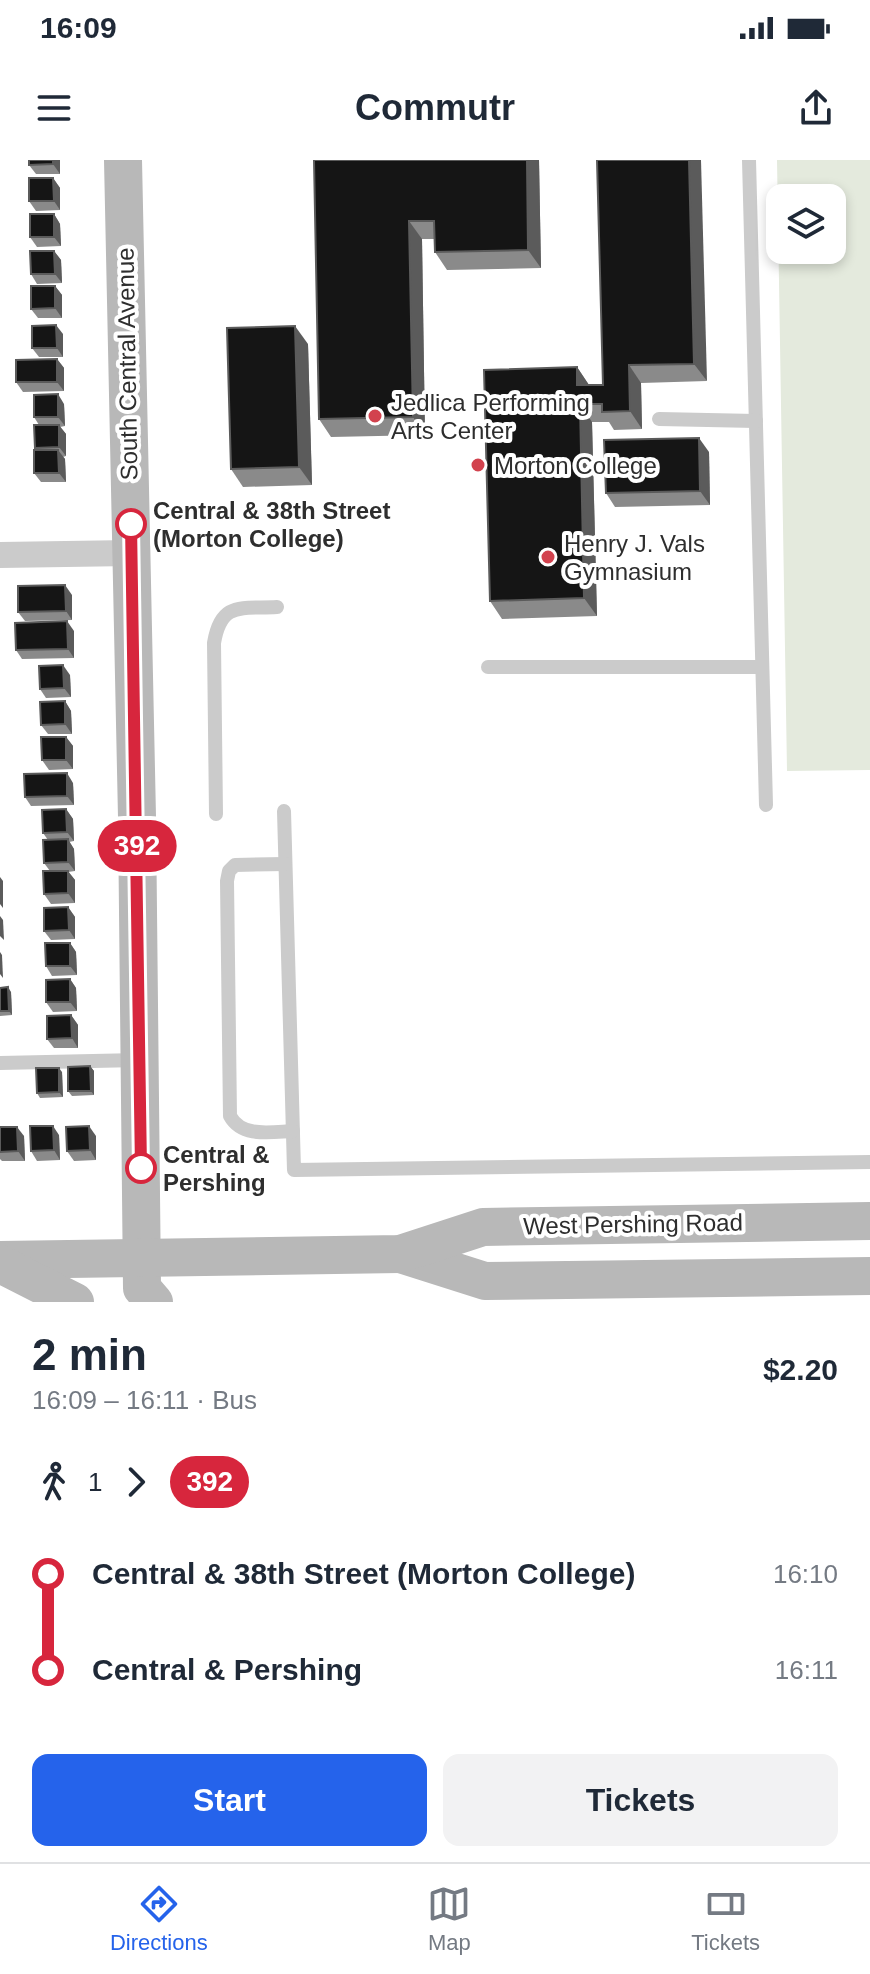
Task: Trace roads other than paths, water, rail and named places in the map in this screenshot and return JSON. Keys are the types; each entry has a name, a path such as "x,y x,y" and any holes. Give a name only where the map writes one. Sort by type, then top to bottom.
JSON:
{"main road":[{"name":"South Central Avenue","path":"123,160 142,1287"},
{"name":"West Pershing Road","path":"0,1262 142,1287 400,1254 483,1227 870,1221"},
{"name":"West Pershing Road","path":"400,1254 485,1281 870,1276"},
{"path":"0,1262 75,1302"}],"street":[{"path":"0,555 131,553"}],"lane":[{"path":"749,160 766,805"},
{"path":"659,419 756,421"},
{"path":"216,814 214,643 217,623 224,613 232,610 277,607"},
{"path":"488,667 762,667"},
{"path":"284,811 294,1170 870,1162"},
{"path":"285,864 235,865 229,871 230,1116 234,1124 250,1132 293,1131"},
{"path":"0,1063 140,1060"}],"place":[{"name":"Jedlica Performing Arts Center","path":"375,416"},
{"name":"Morton College","path":"478,465"},
{"name":"Central & 38th Street (Morton College)","path":"131,524"},
{"name":"Henry J. Vals Gymnasium","path":"548,557"},
{"name":"Central & Pershing","path":"141,1168"}]}
